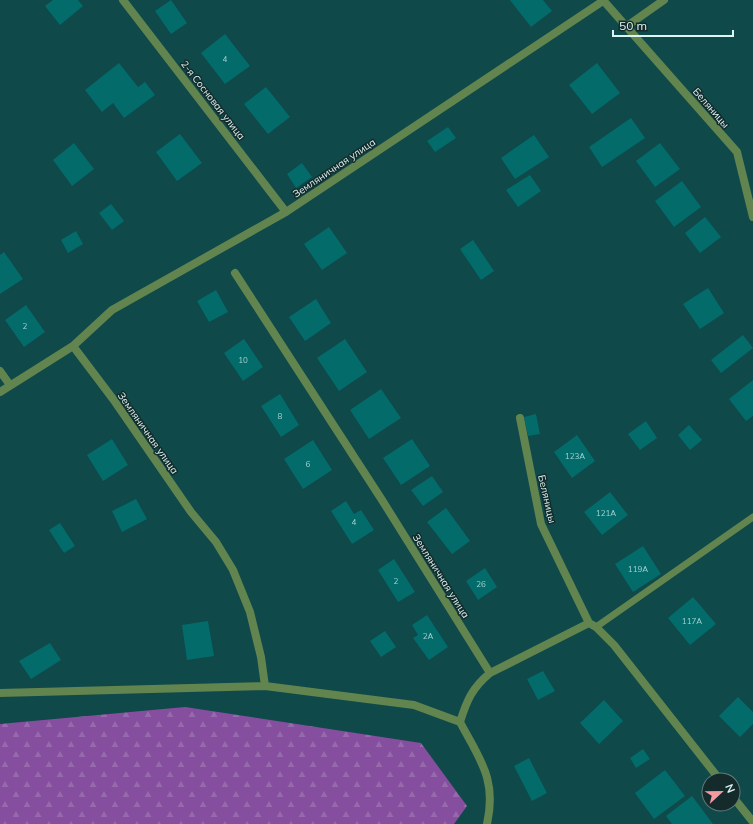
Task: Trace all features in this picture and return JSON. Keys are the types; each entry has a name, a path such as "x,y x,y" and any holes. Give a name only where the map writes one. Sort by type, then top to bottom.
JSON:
{"street":[{"name":"2-я Сосновая улица","path":"123,0 286,212"},
{"name":"Земляничная улица","path":"0,392 73,346 112,310 286,212 603,0"},
{"name":"Беляницы","path":"603,0 737,152 753,217"},
{"path":"627,26 664,0"},
{"name":"Земляничная улица","path":"235,273 382,500 490,673"},
{"name":"Земляничная улица","path":"73,346 113,399 192,512 216,542 233,570 250,612 261,657 265,686"},
{"path":"0,371 10,385"},
{"name":"Беляницы","path":"520,418 541,524 592,625 614,645 714,772"},
{"path":"460,722 466,701 478,683 490,673 592,625"},
{"path":"0,693 265,686 414,705 460,722 487,774 491,794 488,824"},
{"path":"741,807 753,822"}],"lane":[{"path":"592,625 753,517"}],"green space":[{"path":"185,707 421,743 467,806 454,824 0,824 0,724"}],"building":[{"path":"53,0 78,0 83,6 60,25 45,6"},
{"path":"171,0 187,23 171,34 155,11"},
{"path":"510,0 543,0 552,11 531,27"},
{"path":"225,34 250,66 225,84 201,53"},
{"path":"119,63 138,87 145,82 155,95 124,118 113,103 102,112 85,90"},
{"path":"597,63 620,93 592,114 569,85"},
{"path":"266,87 290,117 268,134 244,104"},
{"path":"631,118 645,138 602,167 589,147"},
{"path":"448,127 456,138 435,152 427,141"},
{"path":"180,134 202,163 177,181 156,152"},
{"path":"534,135 549,157 515,179 501,158"},
{"path":"74,143 94,169 72,186 53,160"},
{"path":"660,143 680,169 655,187 636,161"},
{"path":"302,163 312,177 296,188 287,174"},
{"path":"530,175 541,191 518,207 506,190"},
{"path":"682,181 701,207 674,227 655,201"},
{"path":"111,204 124,221 112,230 99,213"},
{"path":"705,217 721,237 700,253 685,233"},
{"path":"329,227 347,253 322,270 304,244"},
{"path":"76,231 83,244 68,253 61,240"},
{"path":"473,240 494,271 481,280 460,249"},
{"path":"4,252 23,279 0,294 0,255"},
{"path":"708,288 724,313 700,329 683,304"},
{"path":"216,290 228,312 209,322 197,301"},
{"path":"316,299 331,323 305,341 289,317"},
{"path":"26,305 45,332 24,347 5,320"},
{"path":"743,335 753,348 721,373 711,360"},
{"path":"244,339 263,367 243,381 224,353"},
{"path":"345,339 367,372 339,391 317,358"},
{"path":"753,380 753,416 746,421 729,399"},
{"path":"381,389 401,418 369,439 350,410"},
{"path":"280,394 299,425 281,437 261,406"},
{"path":"536,414 540,434 528,436 524,417"},
{"path":"646,421 657,438 640,450 628,434"},
{"path":"689,425 702,440 690,450 678,435"},
{"path":"577,435 595,461 572,478 554,452"},
{"path":"112,439 128,465 103,481 87,455"},
{"path":"412,439 430,466 401,485 383,458"},
{"path":"313,440 332,470 303,489 284,459"},
{"path":"432,476 443,492 423,506 411,490"},
{"path":"610,492 628,515 602,535 584,512"},
{"path":"136,499 147,519 122,532 112,511"},
{"path":"346,501 354,514 361,510 374,530 352,544 331,511"},
{"path":"446,508 470,541 452,554 427,522"},
{"path":"60,523 75,546 64,553 49,530"},
{"path":"643,546 661,574 633,592 615,564"},
{"path":"394,559 415,592 398,602 378,570"},
{"path":"485,568 497,587 478,600 466,581"},
{"path":"693,597 716,624 690,645 668,618"},
{"path":"427,615 448,647 429,660 413,638 418,635 412,625"},
{"path":"208,621 214,656 187,660 182,625"},
{"path":"385,631 396,647 381,657 370,641"},
{"path":"50,643 61,660 31,679 19,661"},
{"path":"543,671 555,691 538,700 527,679"},
{"path":"738,697 753,712 753,724 740,737 719,716"},
{"path":"604,700 623,721 599,744 580,723"},
{"path":"643,749 650,759 636,768 630,758"},
{"path":"529,758 547,793 532,801 514,766"},
{"path":"665,770 685,796 654,819 635,793"},
{"path":"692,796 701,808 701,812 704,812 713,824 672,824 666,816"}]}
